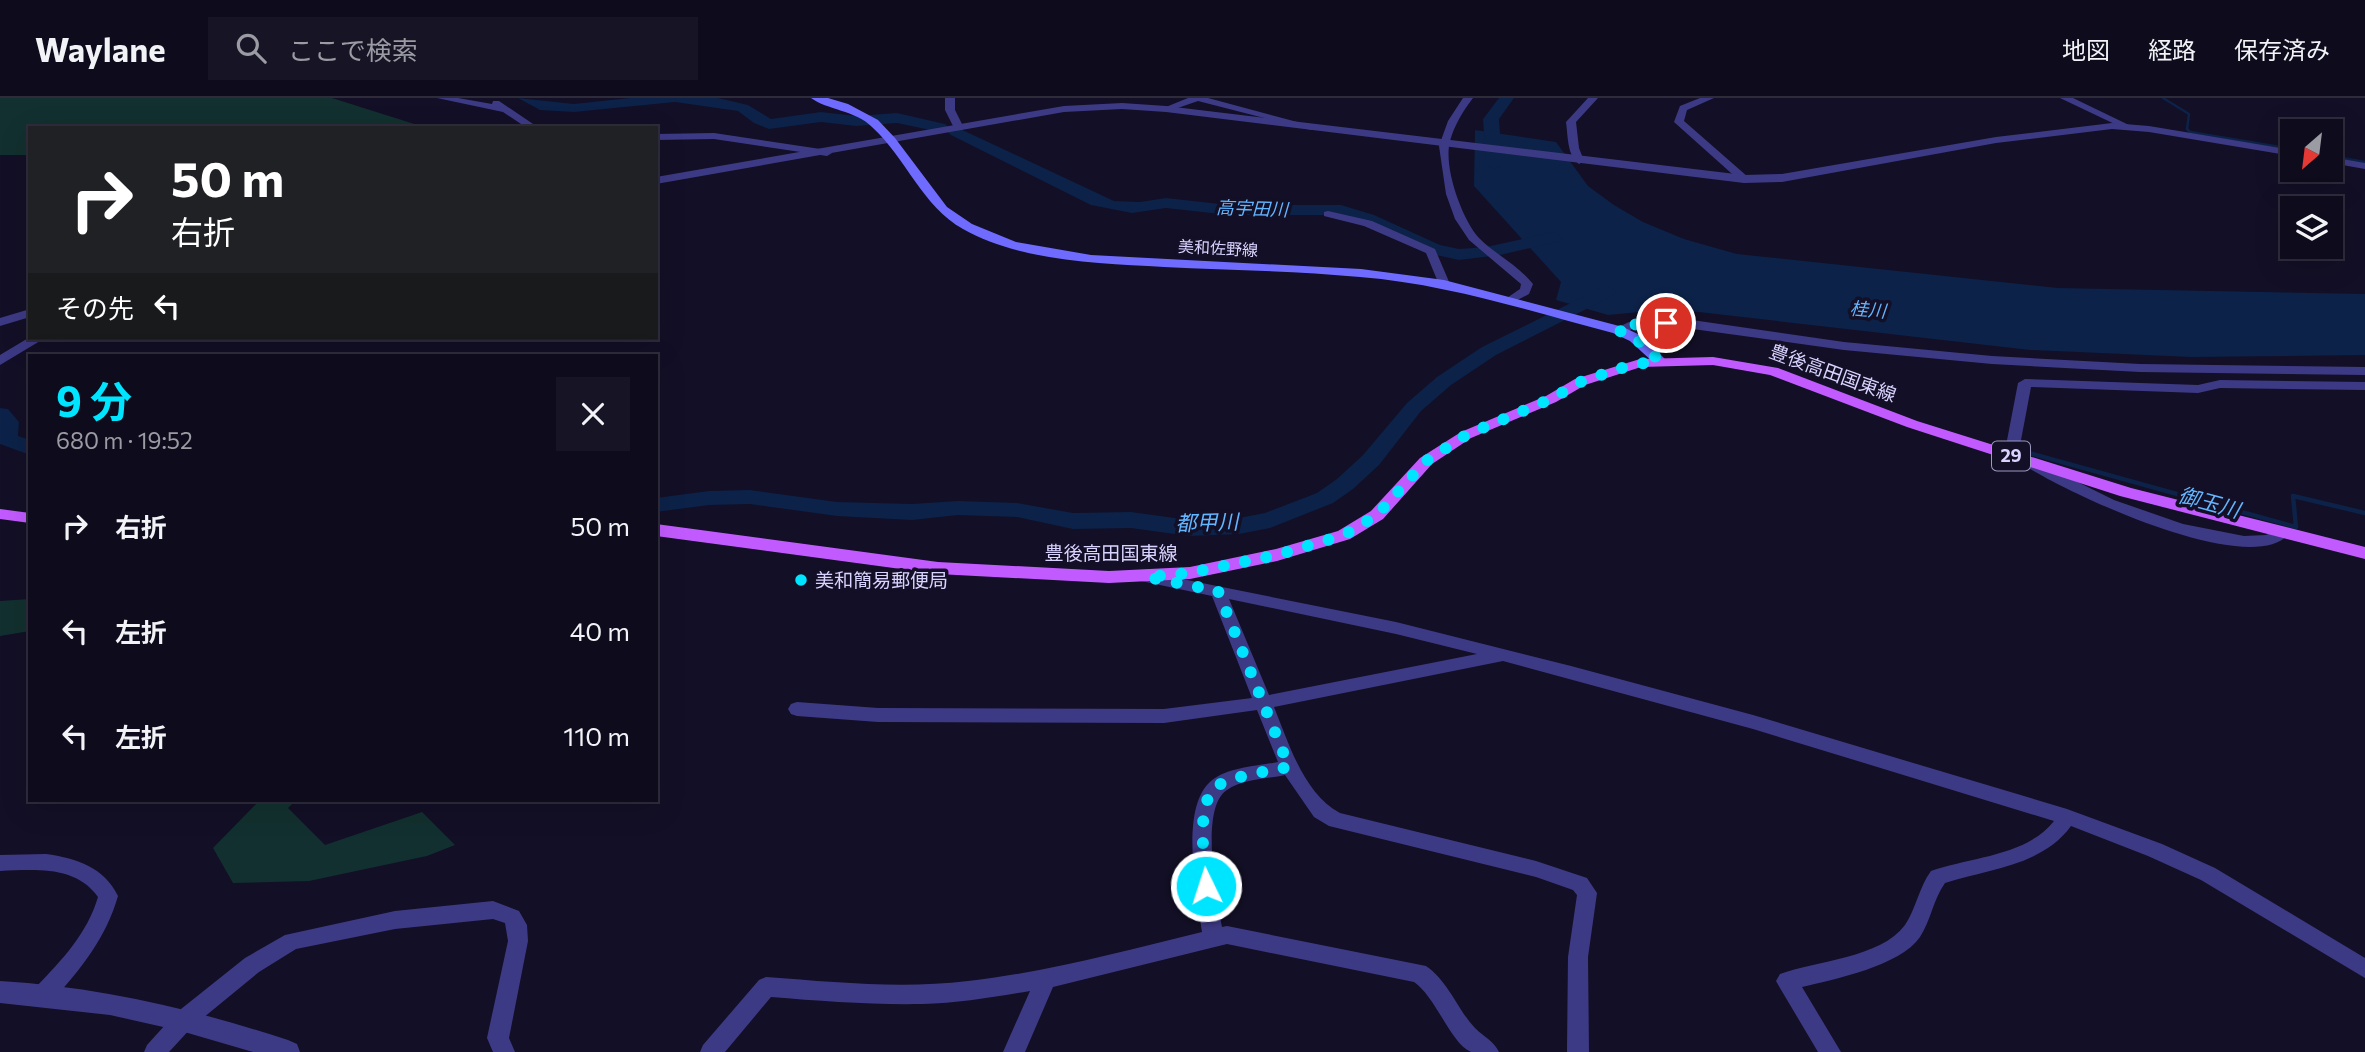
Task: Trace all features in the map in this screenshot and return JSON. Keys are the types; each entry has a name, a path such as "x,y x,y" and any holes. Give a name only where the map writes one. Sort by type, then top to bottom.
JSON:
{"main road":[{"name":"美和佐野線","path":"816,98 844,106 870,120 891,140 943,210 968,227 1013,245 1091,260 1361,273 1444,284 1618,330 1635,338 1659,360"},
{"name":"豊後高田国東線","path":"658,530 718,536 905,565 1064,576 1147,577 1189,573 1277,555 1344,535 1377,515 1426,461 1466,435 1551,399 1580,382 1610,371 1659,360 1713,360 1773,371 1912,424 2126,492 2365,553"},
{"path":"0,514 28,518"}],"street":[{"path":"442,98 502,109"},
{"path":"490,98 502,109 531,126"},
{"path":"950,98 950,110 959,128"},
{"path":"1166,109 1197,98 1311,127"},
{"path":"1468,98 1456,116 1447,144 1448,182 1464,226 1486,251 1527,284 1514,301"},
{"path":"1577,161 1571,122 1593,98"},
{"path":"1709,98 1683,108 1679,122 1744,179"},
{"path":"2065,98 2126,127"},
{"path":"658,181 1077,108 1122,106 1166,109 1577,161 1744,179 1782,178 1996,140 2088,128 2126,127 2280,151"},
{"path":"658,136 714,135 827,152"},
{"path":"2343,162 2365,166"},
{"path":"1328,214 1368,223 1431,251 1444,284"},
{"path":"0,322 28,314"},
{"path":"1618,330 1628,325 1647,323 1686,324 1942,358 2114,369 2365,371"},
{"path":"0,361 35,340"},
{"path":"2011,456 2025,383 2198,389 2220,384 2365,386"},
{"path":"1147,577 1396,628 1504,655 1753,722 2067,817 2155,850 2208,874 2365,969"},
{"path":"1218,591 1289,767 1321,813 1336,820 1536,869 1580,884 1587,893 1578,957 1578,1052"},
{"path":"797,709 878,715 1164,716 1262,703 1504,655"},
{"path":"1213,938 1203,841 1204,817 1210,793 1224,783 1289,767"},
{"path":"1830,1052 1787,981 1858,963 1897,944 1910,933 1930,886 1938,877 2011,856 2045,842 2056,834 2067,817"},
{"path":"0,863 38,862 74,866 89,873 102,884 108,896 104,912 81,953 44,994"},
{"path":"155,1052 184,1020 261,959 292,941 395,920 494,910 512,917 517,925 518,941 498,1038 504,1052"},
{"path":"710,1052 766,987 923,994 967,991 1046,979 1227,935 1419,973 1432,982 1467,1035 1488,1052"},
{"path":"1014,1052 1046,979"},
{"path":"0,992 93,999 184,1020 288,1052"}],"green space":[{"path":"0,98 332,98 421,126 28,126 28,155 0,155"},
{"path":"28,599 28,631 0,636 0,601"},
{"path":"258,802 294,802 288,808 325,845 422,812 455,845 427,856 309,881 233,883 213,848"}],"water":[{"path":"1475,130 1556,142 1588,186 1614,205 1643,222 1684,239 1737,254 2058,288 2365,294 2365,355 2191,357 2030,350 1672,309 1608,315 1556,300 1561,282 1474,186"}],"waterway":[{"name":"高宇田川","path":"525,98 540,106 574,108 675,98 743,108 769,124 821,117 856,121 897,118 940,127"},
{"name":"桂川","path":"1494,164 1491,119 1507,98"},
{"path":"2163,98 2189,114 2187,129 2190,132 2280,147"},
{"name":"高宇田川","path":"956,132 1097,201 1114,206 1140,208 1166,203 1229,210 1341,210 1368,219 1433,249 1459,254 1500,250 1554,237"},
{"path":"2343,158 2365,162"},
{"name":"都甲川","path":"658,505 709,498 750,497 837,509 912,512 958,508 1017,510 1073,521 1131,520 1189,528 1239,526 1270,520 1325,498 1345,484 1371,460 1414,407 1444,381 1489,351 1607,291"},
{"name":"都甲川","path":"0,414 8,422 7,439 28,447"},
{"name":"御玉川","path":"2022,451 2296,527 2293,496 2365,513"}],"place":[{"name":"美和簡易郵便局","path":"801,580"}],"route":[{"path":"1206,886 1204,817 1210,793 1217,785 1231,780 1289,767 1218,591 1147,577 1189,573 1277,555 1344,535 1377,515 1426,461 1466,435 1551,399 1580,382 1610,371 1659,360 1635,338 1618,330 1628,325 1666,323"}]}
